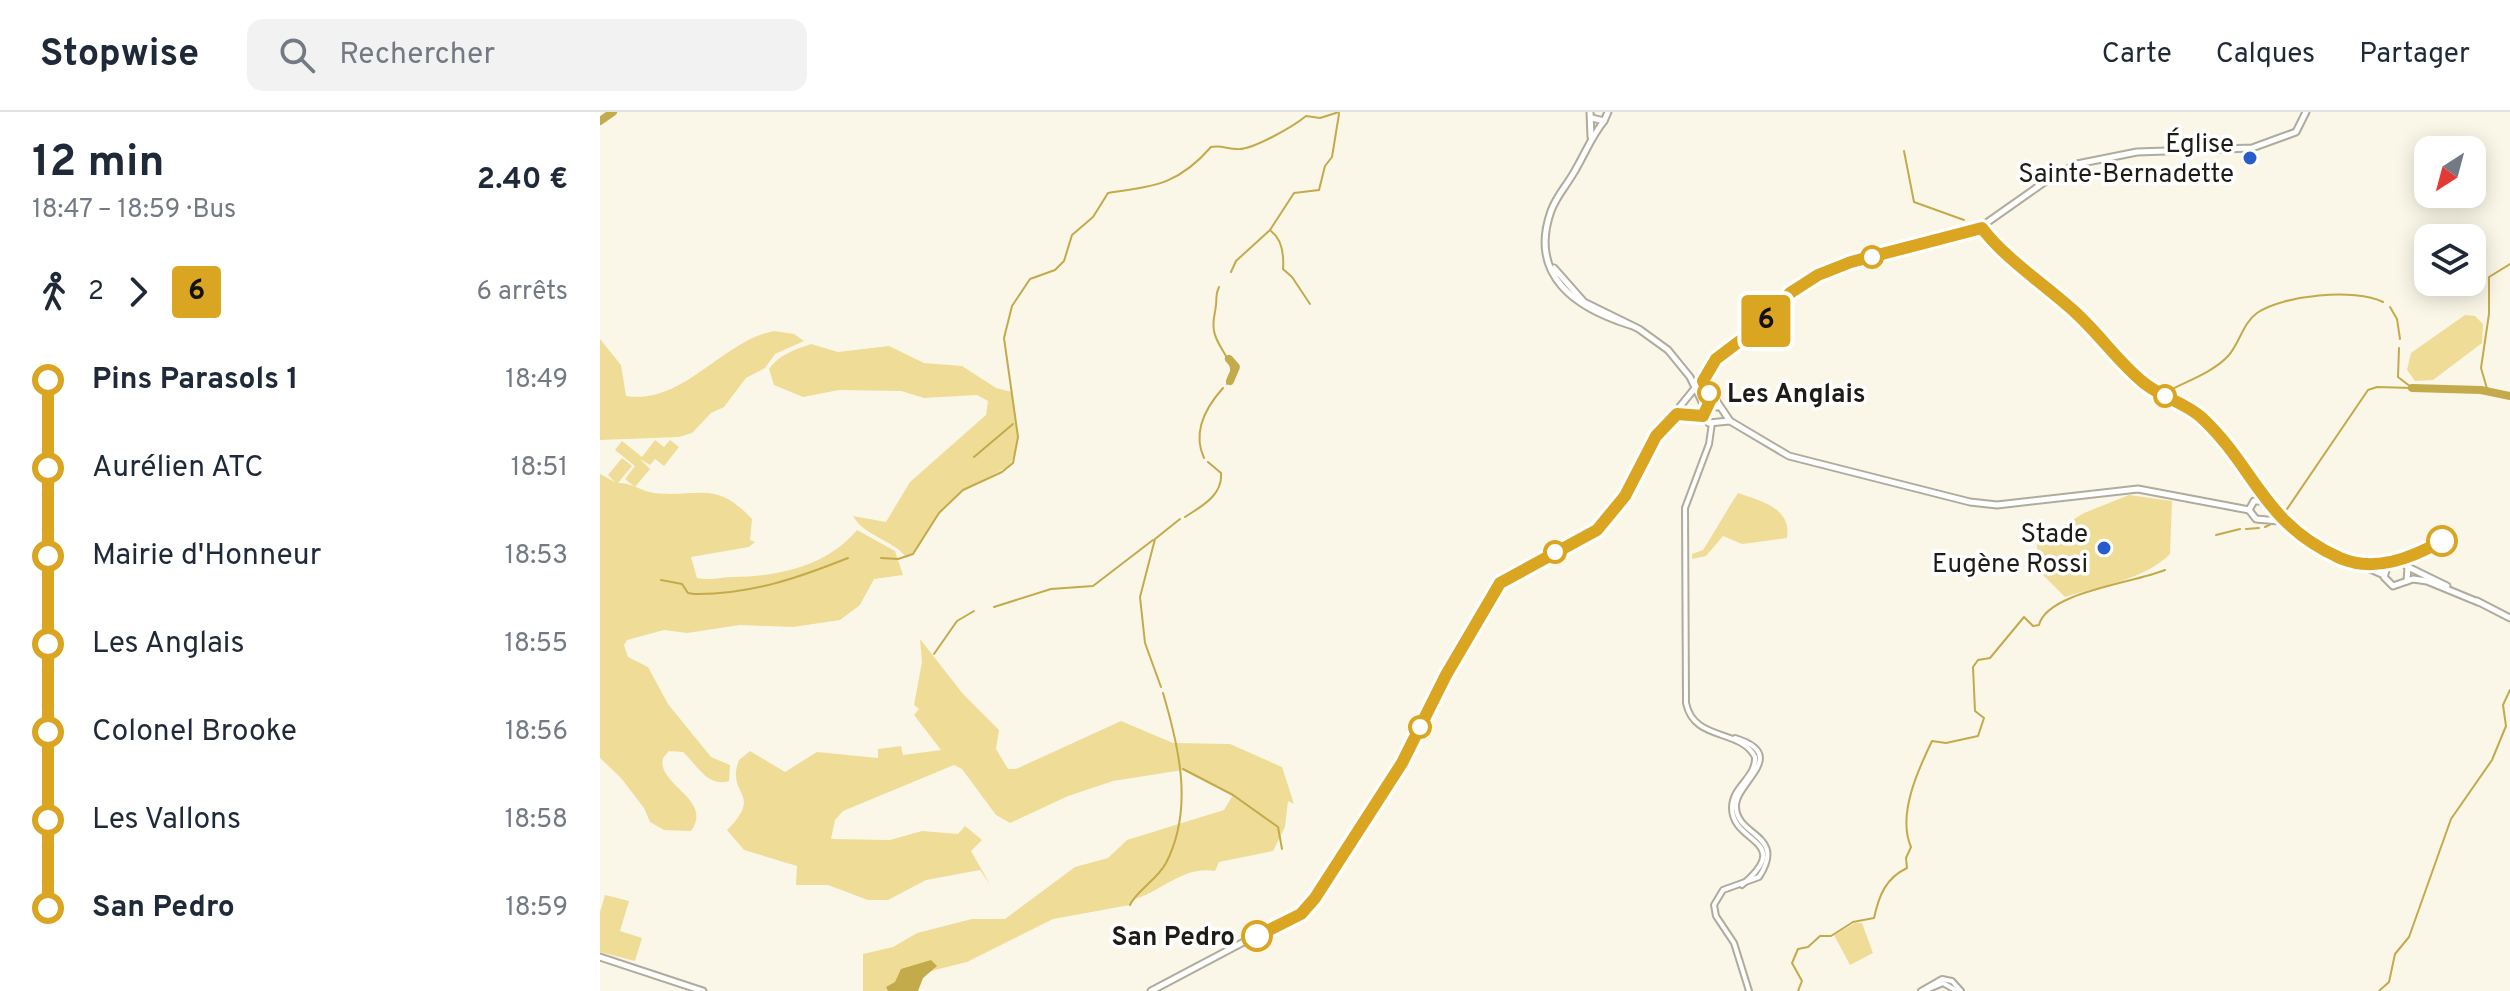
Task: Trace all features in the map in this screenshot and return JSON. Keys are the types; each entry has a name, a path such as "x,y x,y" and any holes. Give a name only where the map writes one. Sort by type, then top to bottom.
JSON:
{"main road":[{"path":"1608,112 1552,210 1546,238 1549,260 1560,285 1574,300 1590,311 1630,325 1658,342 1690,377 1707,406 1720,410"},
{"path":"2306,112 2296,132 2265,146 2137,152 2077,164 2046,181 1975,231 1832,269 1790,293 1769,319 1716,359 1703,385 1730,421 1800,460 1983,505 2138,489 2250,507 2261,500 2284,523 2339,558 2365,565 2384,575 2393,586 2407,581 2427,581 2478,602"},
{"path":"1591,138 1591,115 1604,121"},
{"path":"1690,377 1706,375"},
{"path":"1151,991 1306,909 1402,763 1446,675 1500,583 1597,530 1625,496 1656,436 1677,414 1695,388"},
{"path":"1703,416 1709,393"},
{"path":"1715,422 1720,410"},
{"path":"1677,414 1703,416 1715,422 1730,421"},
{"path":"2250,507 2256,519 2284,523"},
{"path":"2264,518 2269,507"},
{"path":"2365,565 2400,560 2408,567 2510,618"},
{"path":"2384,575 2388,564"},
{"path":"2407,581 2408,567"},
{"path":"600,957 703,991"}],"street":[{"path":"1715,422 1690,490 1685,516 1686,703 1694,721 1709,731 1746,741 1758,754 1757,772 1739,796 1736,808 1741,820 1766,846 1767,859 1759,877 1723,890 1714,905 1716,916 1734,943 1749,991"},
{"path":"1922,991 1937,983 1947,982 1959,991"}],"shaded area":[{"path":"2465,315 2475,316 2483,324 2482,343 2433,380 2415,381 2407,370 2411,353"},
{"path":"774,331 794,334 804,341 775,354 765,368 746,378 724,407 711,413 692,433 679,437 600,440 600,339 621,365 626,396 646,396 684,382 737,347"},
{"path":"811,344 838,352 889,346 924,363 962,366 996,388 1012,392 1018,442 1010,466 963,490 939,513 917,549 907,558 894,546 864,529 853,516 886,522 910,482 986,415 988,401 977,395 924,398 901,391 839,390 803,397 774,385 769,369 773,364 788,353"},
{"path":"655,440 664,447 670,440 679,447 664,466 655,459 650,465 640,459 650,469 635,487 625,479 635,466 615,450 622,441 642,457"},
{"path":"622,458 632,466 618,483 654,493 716,495 739,507 752,519 750,540 755,542 749,547 691,557 697,578 751,576 802,567 832,552 857,530 895,551 903,575 874,579 860,605 840,620 793,627 740,625 687,633 664,630 627,640 624,645 628,657 648,667 668,704 711,757 730,765 729,781 722,782 703,774 683,752 669,751 663,758 663,768 695,810 696,820 691,831 664,830 650,822 644,808 621,778 600,758 600,474 615,482 608,475"},
{"path":"1738,493 1765,503 1780,513 1785,519 1787,538 1742,544 1723,536 1706,556 1692,559 1692,554 1703,550"},
{"name":"Stade Eugène Rossi","path":"2129,495 2172,501 2170,554 2134,576 2065,597 2038,570 2037,542 2084,513"},
{"path":"920,639 963,694 999,730 996,749 1008,769 1016,769 1121,721 1173,743 1230,744 1282,767 1294,804 1288,801 1285,827 1273,851 1219,862 1215,871 1192,872 1132,900 1130,905 1053,919 967,962 927,972 912,991 863,991 863,954 893,947 917,933 972,919 1005,919 1075,867 1108,858 1127,840 1224,810 1233,795 1183,770 1113,781 1068,796 1010,823 996,815 962,769 954,765 843,811 835,820 831,839 890,840 922,831 958,834 965,826 982,840 971,851 991,886 980,870 926,880 888,900 868,900 828,885 796,885 797,866 744,850 727,830 743,808 736,772 739,760 750,751 785,772 817,752 878,758 878,749 901,746 903,755 941,750 914,715 919,709 914,705 922,662"},
{"path":"605,895 629,901 620,931 642,938 635,961 600,952 600,912"},
{"path":"1855,923 1862,923 1873,953 1850,965 1834,935"},
{"path":"931,960 937,966 923,978 918,991 888,991 886,987 895,982 901,969"}],"waterway":[{"path":"600,121 613,112"},
{"path":"881,558 898,559 913,554 939,513 963,490 1002,472 1013,463 1018,437 1004,338 1012,306 1030,279 1055,270 1064,261 1072,235 1093,217 1108,193 1164,182 1187,169 1211,147 1243,149 1272,137 1306,116 1320,118 1339,112"},
{"path":"1231,272 1236,261 1270,230 1294,193 1319,190 1325,166 1332,157 1339,114"},
{"path":"1904,151 1914,202 1964,220"},
{"path":"1271,231 1282,248 1283,269 1310,304"},
{"path":"2488,392 2481,368 2489,314 2489,277 2510,264"},
{"path":"1219,287 1213,327 1230,364 1231,377 1227,384"},
{"path":"2170,390 2223,361 2252,317 2269,307 2301,298 2338,295 2355,295 2383,302"},
{"path":"2390,307 2397,319 2400,339"},
{"path":"2399,348 2398,377 2411,387"},
{"path":"1229,359 1236,367 1230,381"},
{"path":"2283,515 2368,390 2377,387 2412,388"},
{"path":"1204,458 1200,429 1211,403 1223,388"},
{"path":"2412,388 2481,390 2510,396"},
{"path":"974,457 1013,424"},
{"path":"1185,517 1210,499 1219,488 1221,473 1208,462"},
{"path":"1161,687 1145,643 1140,597 1155,539 1180,519"},
{"path":"2265,527 2273,523"},
{"path":"2246,529 2259,528"},
{"path":"2216,535 2240,529"},
{"path":"994,607 1051,589 1093,586 1153,540"},
{"path":"661,580 682,584 688,593 694,594 734,592 792,578 848,558"},
{"path":"1798,991 1802,981 1792,963 1798,949 1808,947 1820,936 1831,936 1853,922 1874,918 1884,888 1907,868 1906,858 1911,847 1906,821 1908,807 1932,741 1946,743 1978,736 1984,718 1975,711 1973,667 1978,660 1990,658 2024,617 2033,626 2039,625 2045,614 2074,597 2165,570"},
{"path":"934,654 957,621 974,611"},
{"path":"2379,991 2389,982 2395,954 2409,937 2451,819 2492,760 2506,726 2503,705 2510,690"},
{"path":"1130,905 1166,863 1180,821 1181,778 1163,693"},
{"path":"1183,769 1233,795 1278,827 1282,849"}],"bus line":[{"name":"6","path":"1257,936 1301,914 1315,898 1394,777 1446,675 1500,583 1524,567 1597,530 1620,504 1654,439 1672,418 1684,413 1703,416 1703,410 1711,399 1703,381 1716,359 1769,319 1800,285 1843,264 1965,235 1982,228 2091,327 2139,379 2207,423 2264,501 2293,530 2339,558 2365,565 2388,564 2442,541"}],"place":[{"name":"Église Sainte-Bernadette","path":"2250,158"},
{"name":"Les Anglais","path":"1709,393"},
{"name":"Stade Eugène Rossi","path":"2104,548"},
{"name":"San Pedro","path":"1257,936"}]}
